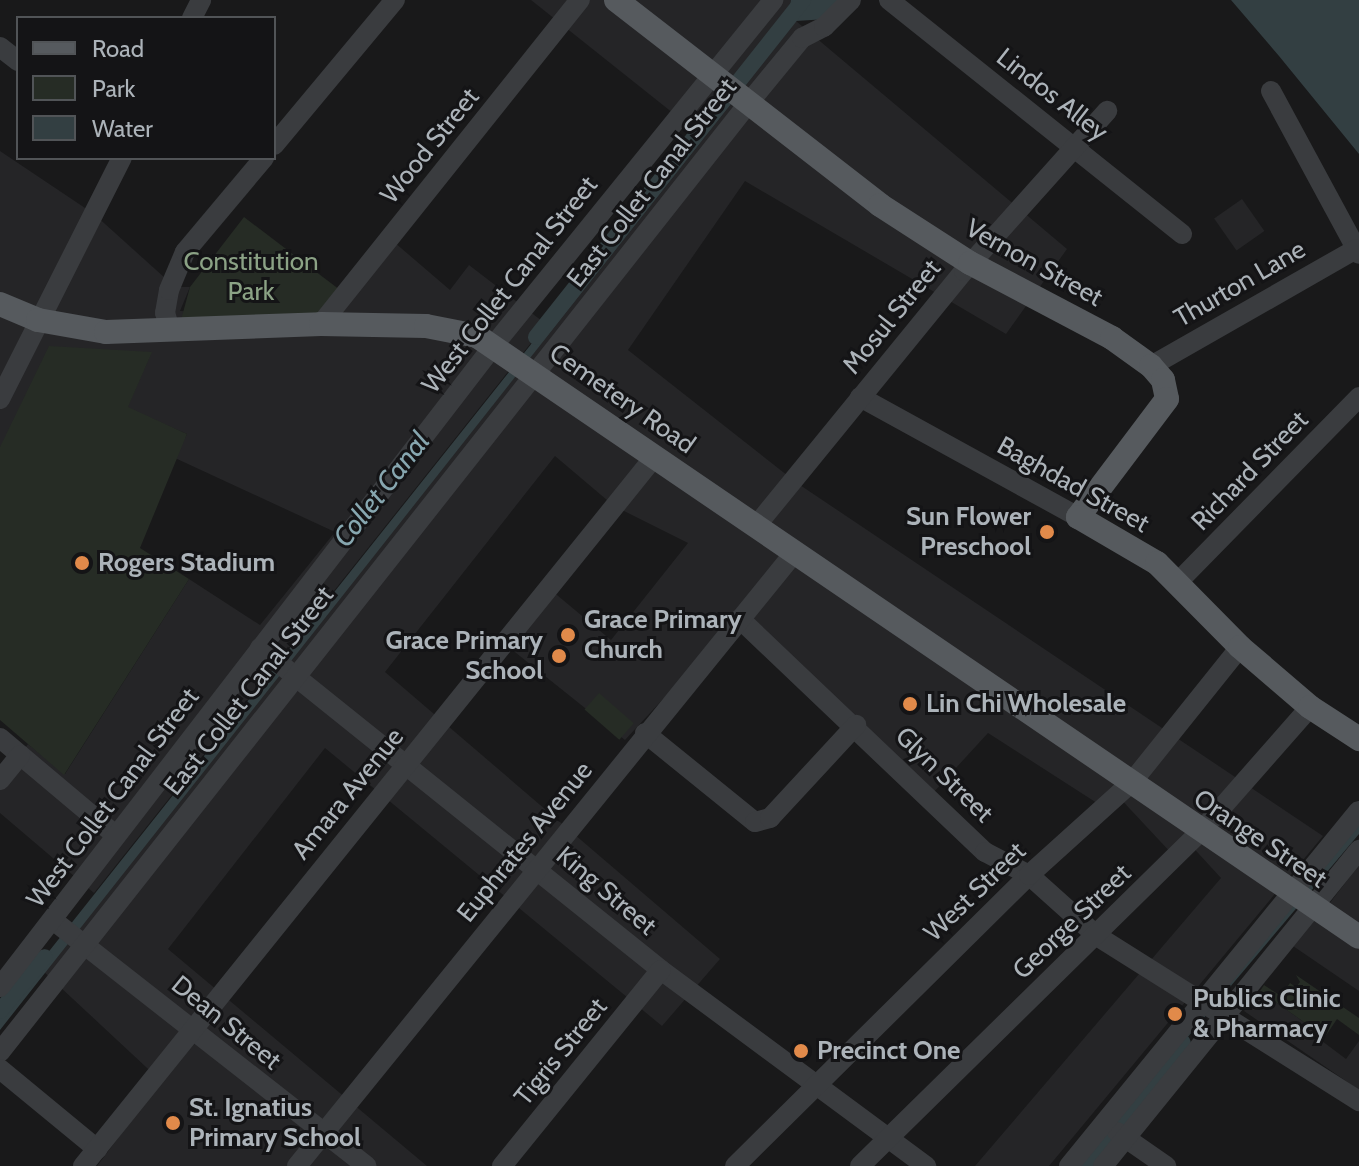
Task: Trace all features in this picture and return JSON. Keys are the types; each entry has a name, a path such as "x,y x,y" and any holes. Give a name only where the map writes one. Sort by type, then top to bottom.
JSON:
{"main road":[{"name":"Vernon Street","path":"616,0 880,205 970,263 1112,338 1151,366"},
{"name":"Cemetery Road","path":"0,304 38,320 106,332 321,324 446,328 500,349 1132,782"},
{"path":"1078,517 1167,399 1163,380 1151,366"},
{"name":"Baghdad Street","path":"1078,517 1157,563 1240,647 1310,707 1359,739"},
{"name":"Orange Street","path":"1132,782 1299,900 1359,937"}],"street":[{"path":"276,143 395,0"},
{"name":"Wood Street","path":"321,324 580,0"},
{"name":"West Collet Canal Street","path":"0,987 68,932 114,834 278,662 500,349 731,92 773,0"},
{"name":"East Collet Canal Street","path":"0,1052 68,932 278,662 532,370 731,92 802,38 824,27 851,0"},
{"name":"Lindos Alley","path":"889,0 1073,143 1182,234"},
{"path":"0,47 16,59"},
{"path":"1271,91 1358,251"},
{"name":"Mosul Street","path":"756,526 970,263 1073,143 1107,111"},
{"path":"0,399 121,160"},
{"path":"170,330 165,313 169,290 185,252 262,160"},
{"name":"Thurton Lane","path":"1151,366 1358,251"},
{"name":"Baghdad Street","path":"860,397 1078,517"},
{"name":"Richard Street","path":"1178,582 1359,397"},
{"name":"Amara Avenue","path":"83,1166 191,1028 655,456"},
{"name":"Euphrates Avenue","path":"297,1166 645,733 795,552"},
{"name":"Glyn Street","path":"740,619 856,725 985,852 1029,875 1097,936 1216,1008 1359,1101"},
{"name":"West Street","path":"735,1166 1029,875 1132,782 1240,647"},
{"name":"King Street","path":"278,662 537,867 661,970 926,1166"},
{"name":"George Street","path":"860,1166 1202,830 1310,707"},
{"path":"645,733 748,819 770,818 856,725"},
{"path":"0,738 114,834"},
{"path":"0,780 20,755"},
{"path":"1069,1166 1115,1131 1216,1008 1299,900 1359,811"},
{"path":"1299,900 1359,850"},
{"name":"Dean Street","path":"68,932 366,1166"},
{"name":"Tigris Street","path":"502,1166 661,970"},
{"path":"0,1069 97,1149"},
{"path":"1103,1166 1115,1131"},
{"path":"1115,1131 1166,1166"}],"shaded area":[{"path":"531,0 791,0 787,19 698,133"},
{"path":"796,21 1067,249 1006,334 745,181 628,350 797,483 1323,836 1049,1166 975,1166 1221,878 1187,841 1173,855 1116,794 1100,805 988,733 933,793 739,617 625,740 506,645 551,590 611,640 688,543 614,506 555,456 385,672 720,959 662,1026 325,748 168,949 427,1166 97,1166 161,1081 44,972"},
{"path":"0,151 94,214 175,287 190,287 180,311 321,315 387,236 450,290 469,265 546,324 94,893 0,813 0,782 28,744 65,774 189,579 260,625 335,532 175,458 187,434 127,408 151,353 0,447"},
{"path":"1242,199 1264,231 1237,250 1214,219"},
{"path":"1359,865 1359,927 1329,904"},
{"path":"1312,918 1359,948 1359,991 1293,946"},
{"path":"1260,991 1325,1037 1322,1041 1346,1059 1359,1041 1359,1090 1244,1011"}],"green space":[{"name":"Constitution Park","path":"244,217 340,290 321,315 181,320 190,287"},
{"name":"Rogers Stadium","path":"49,346 152,352 128,407 187,434 140,548 189,579 64,775 0,720 0,447"},
{"path":"599,693 634,723 619,740 585,710"},
{"path":"1296,975 1359,1018 1359,1035 1337,1019 1325,1037 1260,991 1264,985 1281,996 1290,983 1296,987 1300,982"}],"water":[{"path":"791,0 843,0 827,19 796,21 0,1030 0,1013 721,105 787,19"},
{"path":"1231,0 1359,0 1359,154 1279,56"},
{"path":"1359,823 1359,834 1079,1166"}],"waterway":[{"name":"Collet Canal","path":"536,337 803,0"},
{"name":"Collet Canal","path":"0,1011 45,957"},
{"path":"1086,1166 1183,1042"}],"place":[{"name":"Sun Flower Preschool","path":"1047,532"},
{"name":"Rogers Stadium","path":"82,563"},
{"name":"Grace Primary Church","path":"568,635"},
{"name":"Grace Primary School","path":"559,656"},
{"name":"Lin Chi Wholesale","path":"910,704"},
{"name":"Publics Clinic & Pharmacy","path":"1175,1014"},
{"name":"Precinct One","path":"801,1051"},
{"name":"St. Ignatius Primary School","path":"173,1123"}]}
